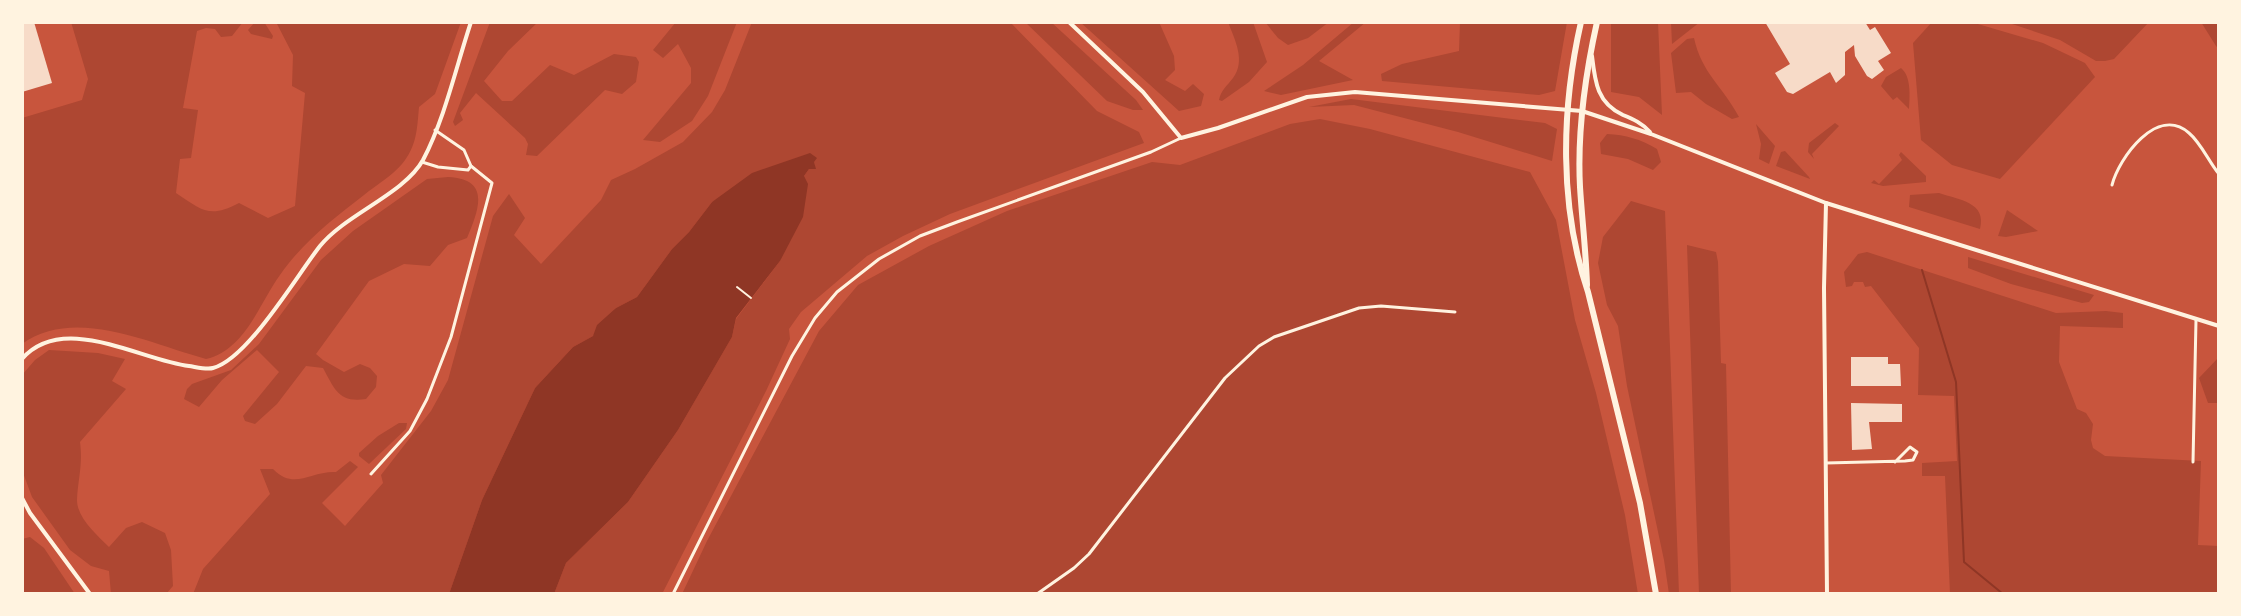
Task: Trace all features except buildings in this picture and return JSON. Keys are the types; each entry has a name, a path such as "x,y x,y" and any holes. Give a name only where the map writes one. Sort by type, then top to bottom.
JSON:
{"highway":[{"path":"1581,22 1568,110 1569,210 1578,262 1640,503 1656,594"},
{"path":"1588,292 1580,187 1582,111 1597,22"}],"street":[{"path":"22,359 47,342 69,339 99,341 178,364 212,368 233,358 258,330 322,243 401,184 422,162 471,22"},
{"path":"1069,22 1143,92 1181,138"},
{"path":"1591,50 1601,98 1608,106 1635,119 1651,134"},
{"path":"673,594 792,356 815,318 837,292 879,259 920,236 1151,152 1181,138 1307,97 1355,92 1582,111 1651,134 1826,203 2219,326"},
{"path":"2112,185 2123,157 2146,134 2161,126 2173,125 2188,132 2219,174"},
{"path":"371,474 410,431 420,414 451,337 492,183 471,166 464,150 435,130"},
{"path":"422,162 455,170 468,170 471,166"},
{"path":"1826,203 1827,594"},
{"path":"1037,594 1089,554 1225,378 1259,346 1274,337 1359,308 1381,306 1455,312"},
{"path":"2193,462 2196,320"},
{"path":"1826,463 1895,462 1913,460 1917,452 1910,447 1895,462"},
{"path":"22,498 90,594"}],"path":[{"path":"737,287 751,298"}],"shaded area":[{"path":"71,22 243,22 232,36 221,37 215,29 197,31 183,108 198,110 191,158 180,159 176,193 206,210 220,211 239,203 268,218 295,206 305,93 292,86 293,55 276,22 461,22 435,94 419,107 413,144 402,164 308,242 280,275 241,336 220,354 206,359 137,338 89,328 65,328 43,333 22,344 22,118 82,100 88,79"},
{"path":"255,22 264,22 272,39 251,34 248,30"},
{"path":"490,22 538,22 508,51 484,81 502,101 512,101 550,65 574,75 614,54 636,57 639,62 636,82 622,94 605,90 537,156 526,155 528,144 525,138 476,93 460,113 463,120 455,126 453,122"},
{"path":"676,22 737,22 708,96 692,121 660,142 643,140 691,83 691,68 678,44 663,58 653,50"},
{"path":"752,22 1010,22 1097,111 1139,132 1144,143 950,214 903,236 867,256 801,312 789,329 790,339 766,391 662,594 554,594 566,563 628,502 678,430 732,337 736,319 780,261 804,176 809,169 815,169 814,162 712,202 637,297 616,308 593,336 573,347 535,388 482,500 449,594 193,594 203,569 270,494 260,469 273,469 288,479 295,479 336,472 350,461 358,467 322,503 345,526 383,483 381,475 431,411 448,380 493,216 509,194 525,218 514,235 541,264 601,200 611,180 683,142 712,112 725,90"},
{"path":"1025,22 1051,22 1143,110 1133,110 1107,101"},
{"path":"1080,22 1159,22 1174,56 1175,70 1165,80 1185,91 1193,84 1204,94 1201,106 1179,111"},
{"path":"1228,22 1253,22 1267,62 1249,82 1222,101 1219,100 1221,93 1239,65 1238,50"},
{"path":"1265,22 1329,22 1308,38 1288,45"},
{"path":"1354,22 1366,22 1319,61 1353,80 1281,95 1264,91 1303,65"},
{"path":"1460,22 1567,22 1555,91 1539,95 1382,81 1381,74 1402,64 1459,51"},
{"path":"1611,22 1658,22 1662,115 1639,97 1611,92"},
{"path":"1671,22 1700,22 1672,44"},
{"path":"1932,22 1971,22 2043,43 2085,63 2095,77 2000,179 1952,165 1921,140 1913,43"},
{"path":"2006,22 2149,22 2114,59 2096,61 2060,40"},
{"path":"2201,22 2219,22 2219,49 2216,46"},
{"path":"1694,38 1707,70 1739,117 1732,119 1691,92 1676,93 1671,53 1687,39"},
{"path":"1901,68 1908,81 1909,109 1897,97 1893,100 1881,86 1886,77"},
{"path":"1351,99 1545,123 1557,129 1552,161 1354,105 1309,107"},
{"path":"1320,119 1370,129 1530,172 1556,220 1575,320 1625,515 1638,594 682,594 819,331 858,285 929,246 1007,211 1152,162 1180,165 1290,124"},
{"path":"1835,123 1839,126 1812,154 1814,159 1808,152 1809,143"},
{"path":"1756,124 1775,146 1769,164 1759,159 1761,144"},
{"path":"1607,134 1633,138 1657,149 1661,162 1653,170 1628,159 1601,154 1600,143"},
{"path":"1785,151 1810,179 1776,166 1781,152"},
{"path":"1901,152 1926,176 1926,182 1883,186 1871,183 1874,180 1879,184 1902,160"},
{"path":"810,153 817,158 814,162 816,169 809,169 804,176 808,184 803,217 780,261 736,318 732,337 678,430 628,502 566,563 554,594 449,594 482,500 535,388 573,347 593,336 597,325 616,308 637,297 712,202 752,173"},
{"path":"448,177 471,183 476,190 478,206 467,238 448,245 430,266 404,264 369,281 316,354 344,372 360,364 370,368 377,376 376,387 366,399 344,397 335,389 323,368 306,366 277,404 255,424 245,421 243,416 279,372 257,350 222,380 199,407 184,399 192,384 231,370 259,344 321,260 353,231 427,179"},
{"path":"1939,193 1963,200 1975,208 1981,220 1980,229 1909,207 1910,195"},
{"path":"1631,201 1665,211 1679,594 1669,594 1618,326 1607,305 1598,263 1603,237"},
{"path":"2007,210 2038,231 1998,236"},
{"path":"1687,245 1716,252 1718,262 1721,363 1726,364 1731,594 1699,594"},
{"path":"1867,252 2056,313 2123,313 2123,328 2060,326 2059,362 2077,409 2086,413 2093,424 2093,448 2105,456 2201,461 2198,545 2219,546 2219,594 1950,594 1945,476 1922,476 1922,463 1957,461 1954,396 1918,395 1919,348 1871,286 1854,282 1846,287 1844,272 1858,254"},
{"path":"1968,257 2094,295 2089,302 2082,303 2011,284 1968,268"},
{"path":"49,350 98,353 125,359 112,381 126,389 80,442 78,507 88,526 109,547 126,528 142,522 165,533 171,550 173,586 166,594 111,594 109,571 91,566 70,550 32,497 22,470 22,375"},
{"path":"2219,357 2219,403 2208,403 2199,378"},
{"path":"399,423 407,423 406,429 369,464 359,456 378,436"},
{"path":"30,537 44,548 75,594 22,594 22,539"}],"waterway":[{"path":"1922,270 1956,382 1964,562 2003,594"}]}
